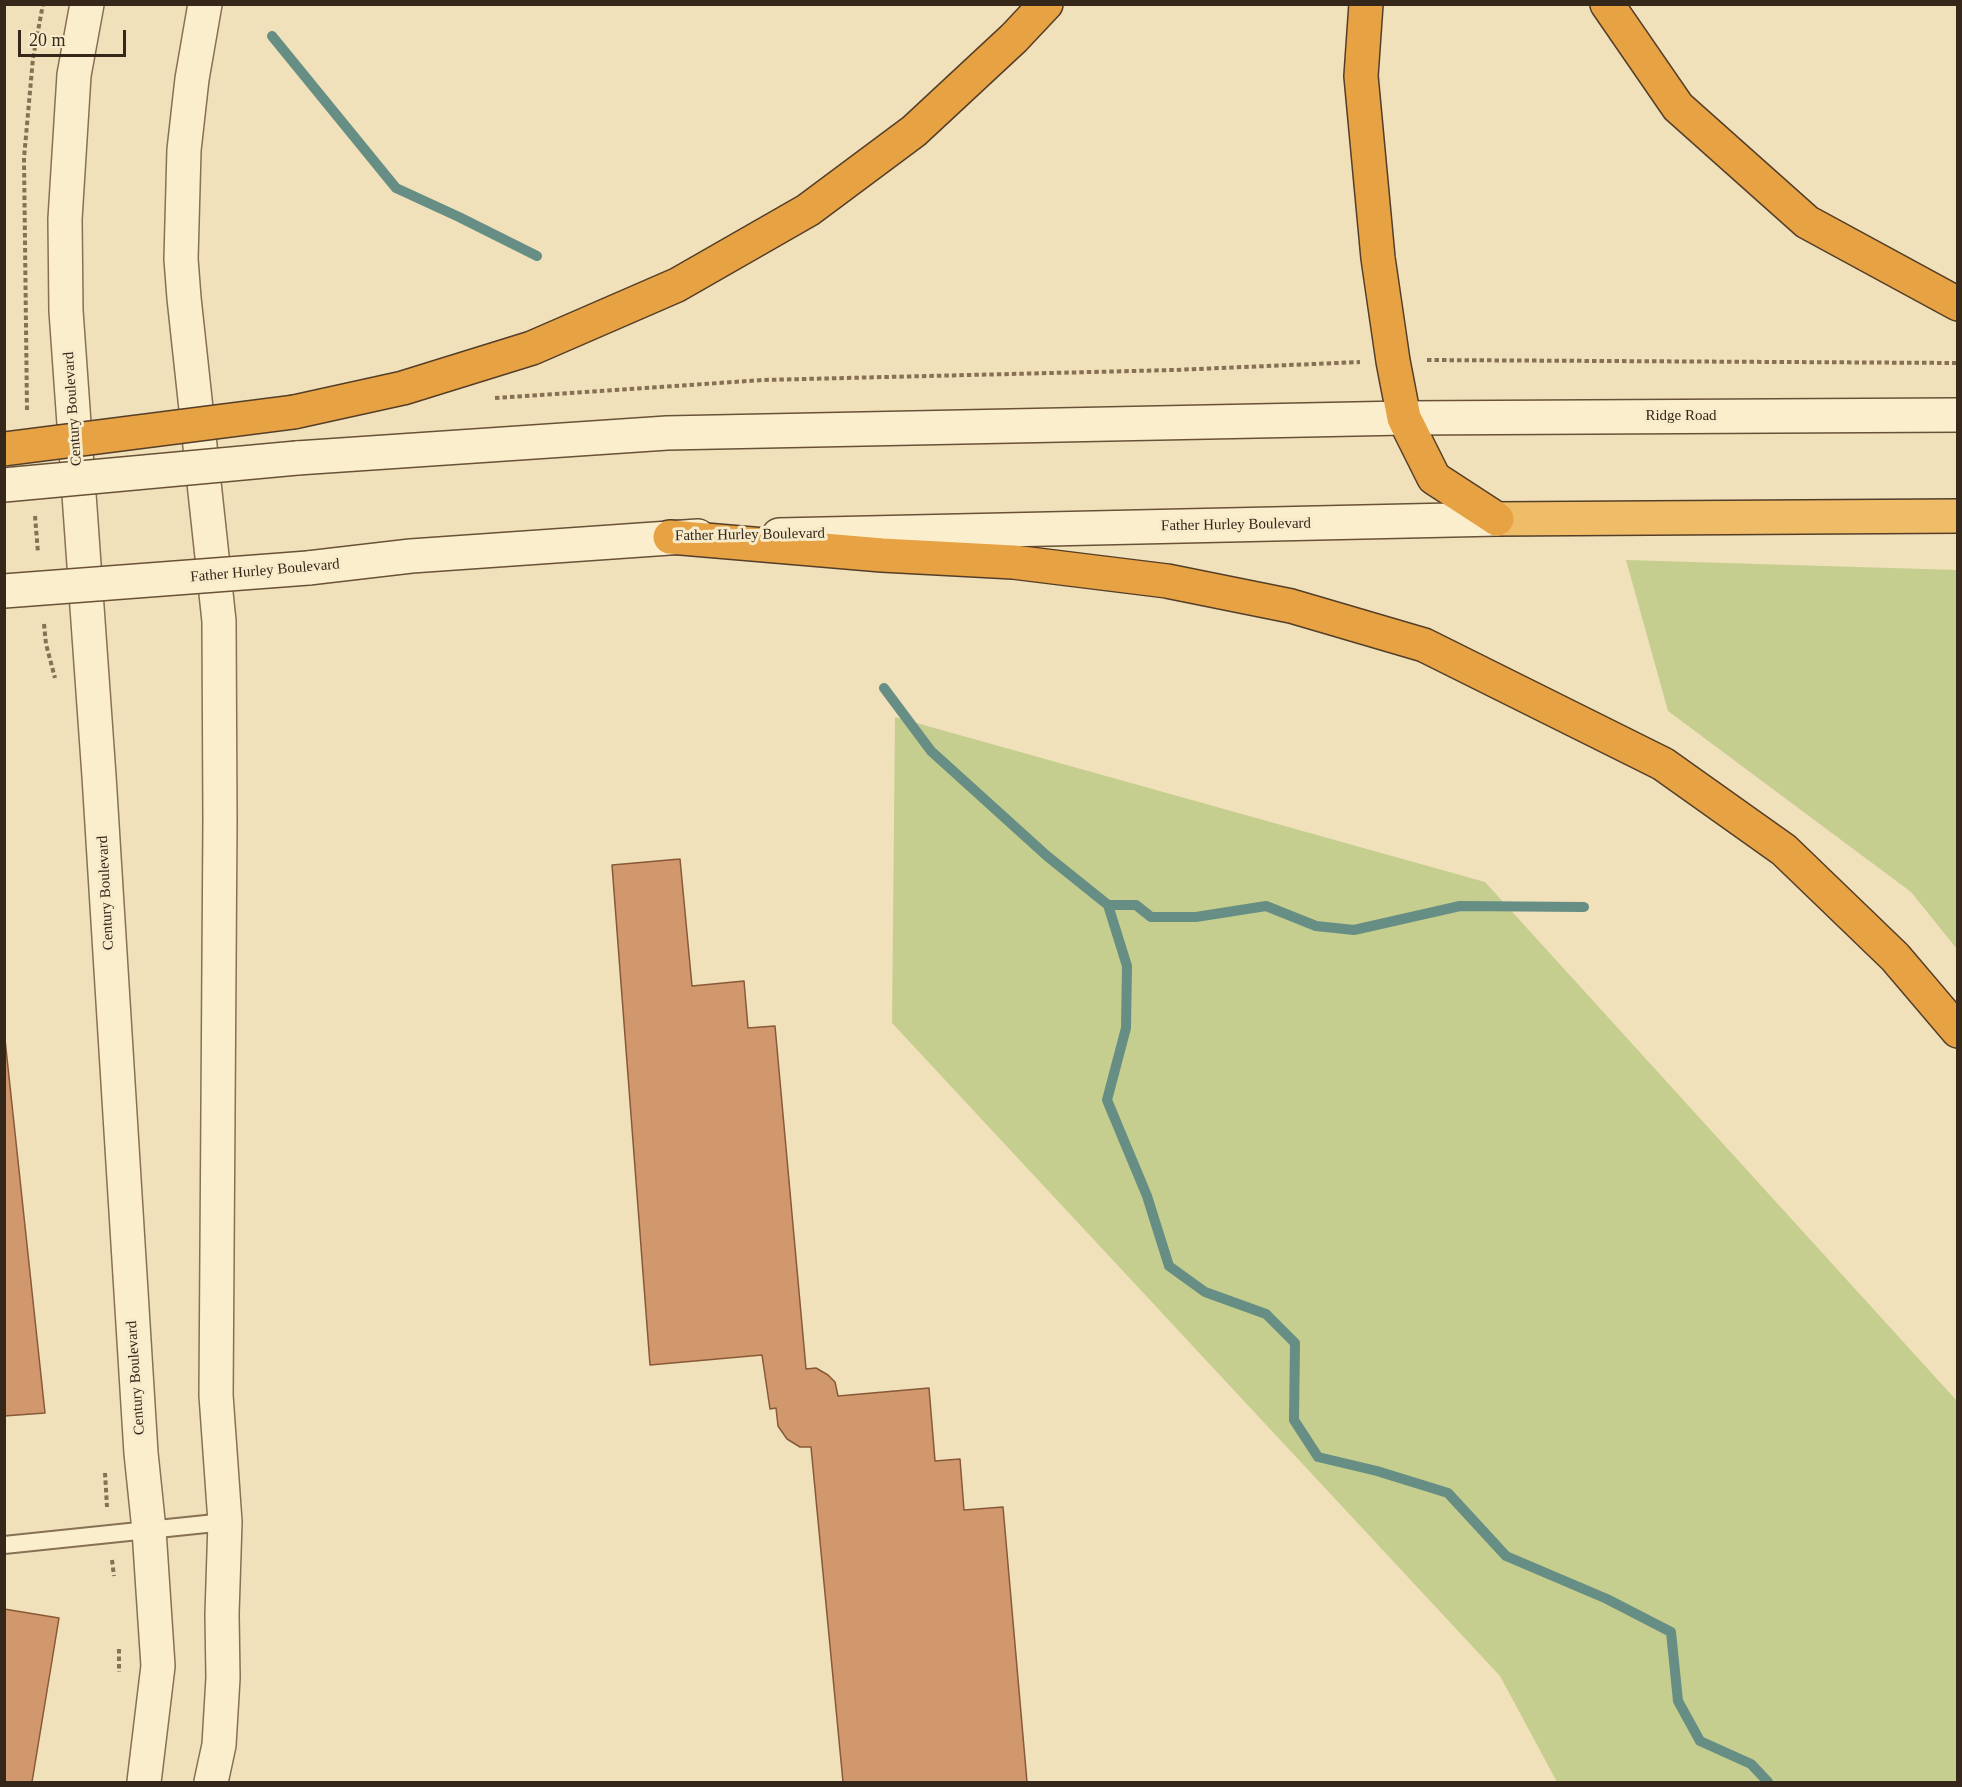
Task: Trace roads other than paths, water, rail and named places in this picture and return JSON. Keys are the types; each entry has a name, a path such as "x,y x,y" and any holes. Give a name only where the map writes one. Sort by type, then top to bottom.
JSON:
{"highway":[{"path":"4,449 294,412 403,388 532,348 677,285 808,210 914,131 1014,38 1046,4"},
{"path":"1366,4 1361,76 1378,258 1404,418 1434,478 1497,519 1958,516"},
{"path":"1607,4 1678,106 1807,222 1958,304"},
{"path":"670,537 882,555 1013,562 1167,581 1291,606 1424,645 1663,764 1784,850 1895,957 1958,1031"}],"street":[{"name":"Century Boulevard","path":"87,4 74,75 65,219 66,311 98,764 141,1453 149,1530 158,1666 144,1782"},
{"path":"205,4 192,79 184,150 181,259 219,621 216,1395 225,1522 222,1614 223,1678 219,1745 211,1782"},
{"name":"Ridge Road","path":"1404,418 1958,415"},
{"path":"4,485 297,458 667,433 1404,418"},
{"name":"Father Hurley Boulevard","path":"4,591 308,568 411,556 670,537 1497,519"}],"lane":[{"path":"4,1545 225,1522"}],"waterway":[{"path":"272,36 396,188 537,256"},
{"path":"884,688 931,751 1047,856 1108,905 1127,966 1126,1028 1107,1100 1147,1196 1169,1266 1205,1292 1266,1314 1295,1343 1294,1420 1318,1457 1377,1471 1448,1493 1506,1556 1607,1599 1671,1632 1678,1701 1700,1741 1751,1764 1768,1782"},
{"path":"1108,905 1136,905 1151,917 1196,917 1266,906 1316,926 1354,930 1460,906 1584,907"}]}
